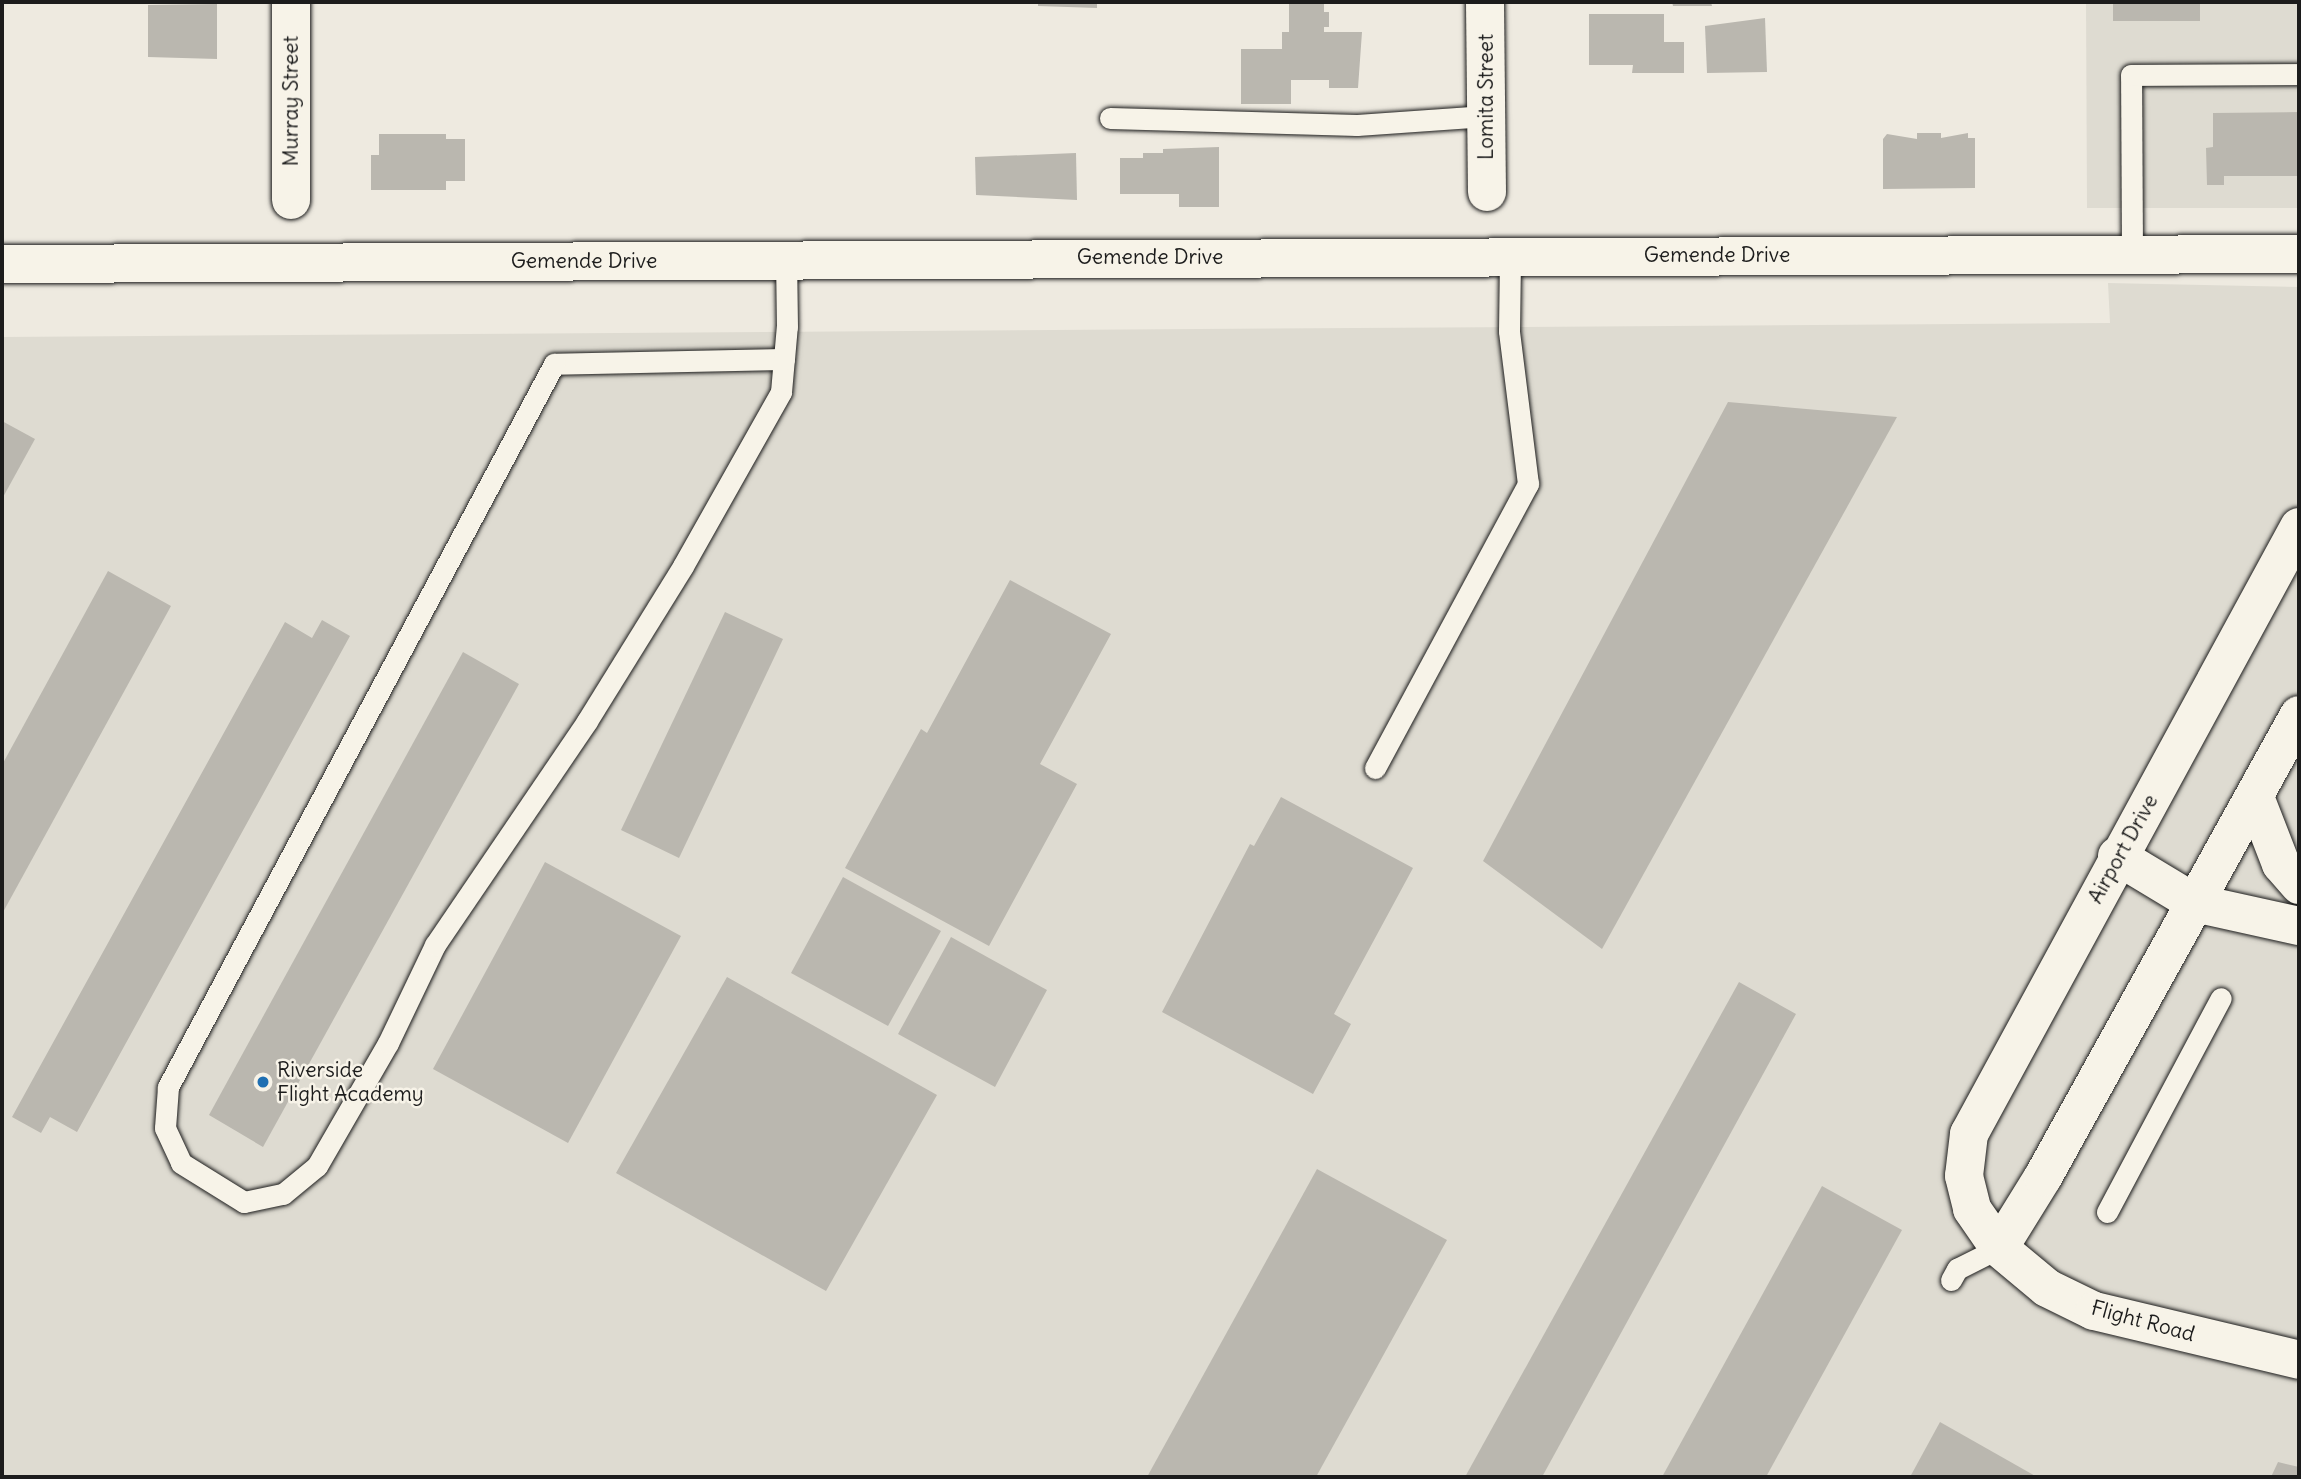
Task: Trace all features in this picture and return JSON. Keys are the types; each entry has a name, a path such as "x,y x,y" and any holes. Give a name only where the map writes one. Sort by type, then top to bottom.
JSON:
{"street":[{"name":"Murray Street","path":"290,2 291,200"},
{"name":"Lomita Street","path":"1485,2 1487,192"},
{"name":"Gemende Drive","path":"2,264 1510,255 2299,254"},
{"name":"Airport Drive","path":"1964,1176 1969,1134 2117,856 2299,527"},
{"path":"1999,1248 2299,715"},
{"path":"2255,797 2281,864 2299,885"},
{"path":"2117,856 2195,903 2299,926"},
{"name":"Flight Road","path":"1964,1176 1972,1209 1999,1248 2047,1288 2094,1311 2299,1360"}],"lane":[{"path":"2132,254 2131,75 2299,74"},
{"path":"1110,118 1357,125 1486,116"},
{"path":"1376,768 1528,484 1509,331 1510,255"},
{"path":"784,359 554,364 168,1087 165,1128 181,1163 244,1202 284,1194 317,1166 388,1043 435,945 587,721 682,566 781,392 784,359 786,259"},
{"path":"2107,1212 2221,998"},
{"path":"1951,1280 1957,1269 1999,1248"}],"shaded area":[{"path":"2086,2 2299,2 2299,208 2087,208"},
{"path":"2108,283 2299,287 2299,1477 2,1477 2,337 2110,323"}],"building":[{"path":"1038,2 1097,2 1097,8 1038,6"},
{"path":"1672,2 1711,2 1712,6 1673,6"},
{"path":"2113,2 2200,2 2200,21 2113,21"},
{"path":"217,4 217,59 148,57 148,5"},
{"path":"1289,4 1324,4 1324,12 1329,12 1329,27 1324,27 1324,32 1362,32 1358,88 1329,88 1329,80 1291,80 1291,104 1241,104 1241,49 1282,49 1282,32 1289,32"},
{"path":"1589,14 1664,14 1664,42 1684,42 1684,73 1632,73 1633,65 1589,65"},
{"path":"1765,18 1767,72 1707,73 1705,26"},
{"path":"2299,112 2299,176 2224,176 2224,185 2207,185 2206,148 2213,147 2213,113"},
{"path":"1917,133 1941,133 1941,138 1968,133 1968,138 1975,138 1975,188 1883,189 1883,139 1887,134 1917,139"},
{"path":"379,134 446,134 446,139 465,139 465,181 446,181 446,190 371,190 371,155 379,155"},
{"path":"1219,147 1219,207 1179,207 1179,194 1120,194 1120,158 1143,158 1143,153 1163,153 1163,149"},
{"path":"1076,153 1077,200 976,195 975,157"},
{"path":"1728,402 1897,417 1602,949 1483,861"},
{"path":"2,421 35,439 2,499"},
{"path":"108,571 171,606 2,914 2,765"},
{"path":"1010,580 1111,634 1040,764 1077,784 989,946 845,868 921,729 927,733"},
{"path":"725,612 783,639 679,858 621,830"},
{"path":"322,620 350,636 77,1132 50,1117 41,1133 12,1117 285,622 312,638"},
{"path":"463,652 519,684 263,1147 209,1115"},
{"path":"1281,797 1413,868 1334,1014 1351,1024 1313,1094 1162,1012 1250,844 1254,846"},
{"path":"545,862 681,936 568,1143 433,1069"},
{"path":"843,877 941,931 888,1026 791,973"},
{"path":"951,937 1047,990 995,1087 898,1034"},
{"path":"727,977 937,1095 826,1291 616,1173"},
{"path":"1739,982 1796,1014 1542,1477 1465,1477"},
{"path":"1317,1169 1447,1240 1316,1477 1147,1477"},
{"path":"1822,1186 1902,1230 1766,1477 1662,1477"},
{"path":"1940,1422 2037,1477 1910,1477"},
{"path":"2278,1462 2299,1467 2299,1477 2271,1477"}],"place":[{"name":"Riverside Flight Academy","path":"263,1082"}]}
